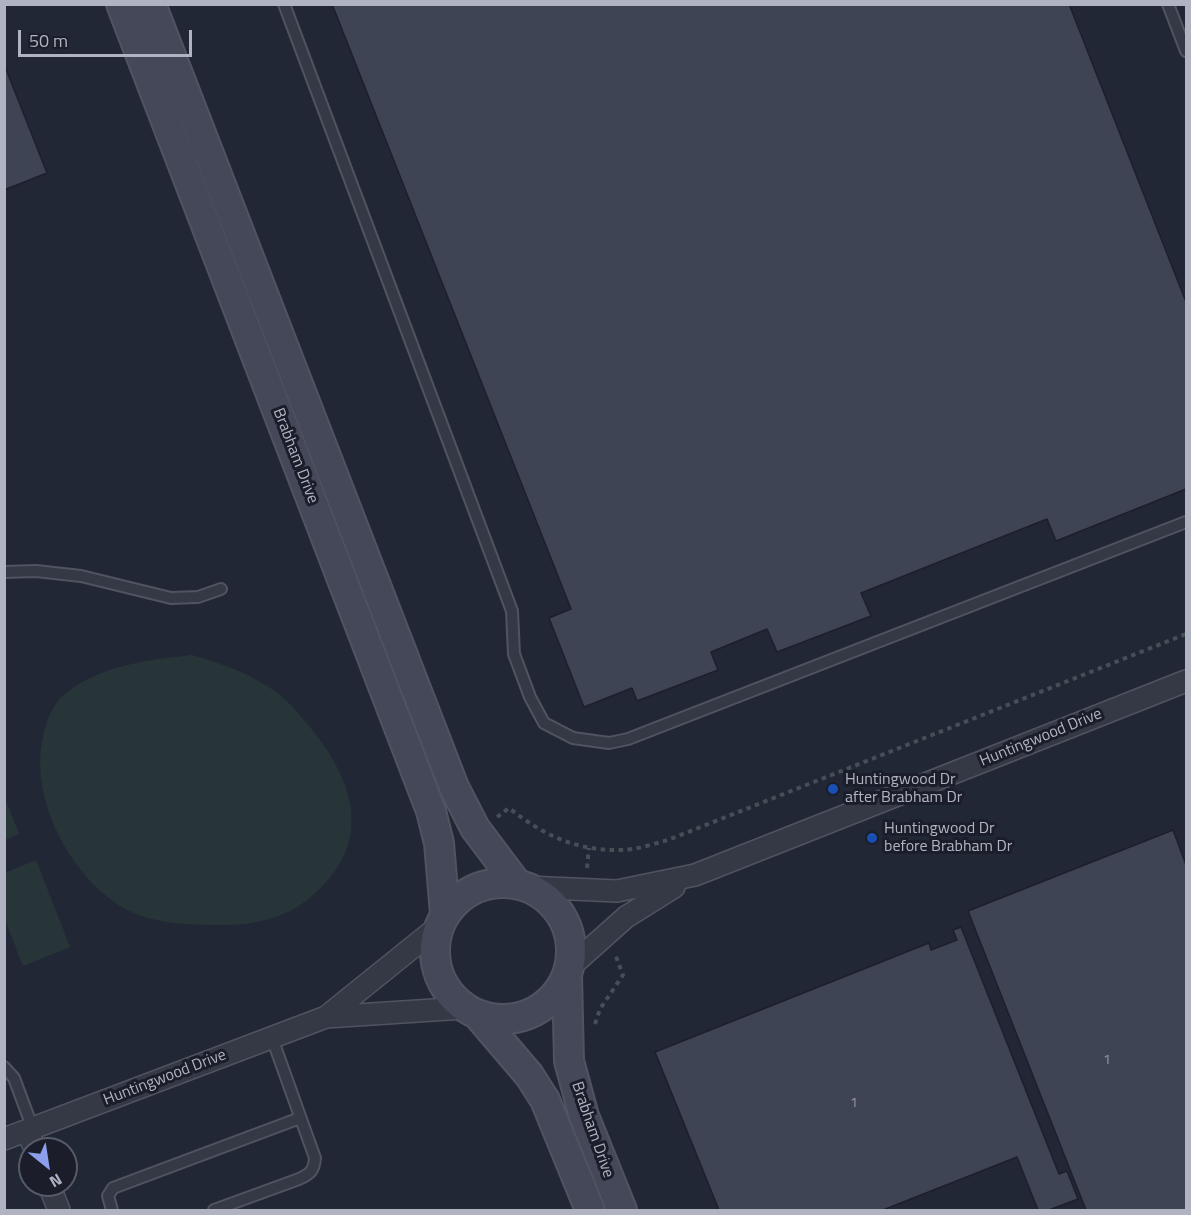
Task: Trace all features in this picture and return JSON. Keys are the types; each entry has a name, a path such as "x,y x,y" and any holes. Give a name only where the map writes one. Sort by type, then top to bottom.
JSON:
{"main road":[{"name":"Brabham Drive","path":"121,4 431,811 439,843 442,920"},
{"name":"Brabham Drive","path":"151,4 454,788 476,828 522,885"},
{"path":"496,883 522,885 552,903 563,919 570,937 568,971 548,1002 530,1014 509,1019 470,1011 448,992 437,971 434,948 442,920 459,899 476,888 496,883"},
{"name":"Brabham Drive","path":"568,971 569,1061 584,1116 622,1210"},
{"name":"Brabham Drive","path":"470,1011 530,1075 545,1100 590,1210"}],"street":[{"name":"Huntingwood Drive","path":"568,971 606,933 647,902 695,875 1186,681"},
{"name":"Huntingwood Drive","path":"522,885 617,891 641,888 695,875"},
{"name":"Huntingwood Drive","path":"5,1136 32,1136 326,1017 442,920"},
{"name":"Huntingwood Drive","path":"326,1017 470,1011"}],"lane":[{"path":"284,4 512,611 514,654 530,697 544,723 557,732 592,742 609,743 628,739 1186,522"},
{"path":"1168,4 1184,37 1186,51"},
{"path":"4,572 36,571 81,576 171,598 198,597 221,589"},
{"path":"214,1210 309,1175 314,1167 315,1158 272,1038"},
{"path":"4,1067 14,1078 32,1136"},
{"path":"112,1210 108,1197 113,1188 300,1118"}],"path":[{"path":"476,828 509,808 536,830 589,848 624,851 668,840 1186,634"},
{"path":"589,848 586,873 589,889"},
{"path":"594,1029 600,1009 623,975 606,933"}],"shaded area":[{"path":"192,655 246,674 281,696 314,732 341,774 352,816 350,837 343,858 330,878 311,897 280,916 233,925 199,925 166,922 134,913 113,901 75,862 50,814 40,762 46,725 61,697 80,684 110,670 142,662"},
{"path":"5,798 19,834 4,840"},
{"path":"36,860 70,947 23,966 5,920 5,873"}],"building":[{"path":"332,4 1069,4 1186,302 1186,489 1056,541 1047,519 861,593 871,616 777,652 767,629 711,652 718,670 637,701 632,688 584,707 549,618 571,609"},
{"path":"4,64 47,173 4,190"},
{"path":"1173,830 1186,865 1186,1210 1086,1210 968,911"},
{"path":"961,927 1059,1174 1067,1171 1078,1199 1049,1210 1038,1210 1017,1157 883,1210 719,1210 655,1052 929,943 931,950 957,940 953,930"}],"place":[{"name":"Huntingwood Dr after Brabham Dr","path":"833,789"},
{"name":"Huntingwood Dr before Brabham Dr","path":"872,838"}]}
